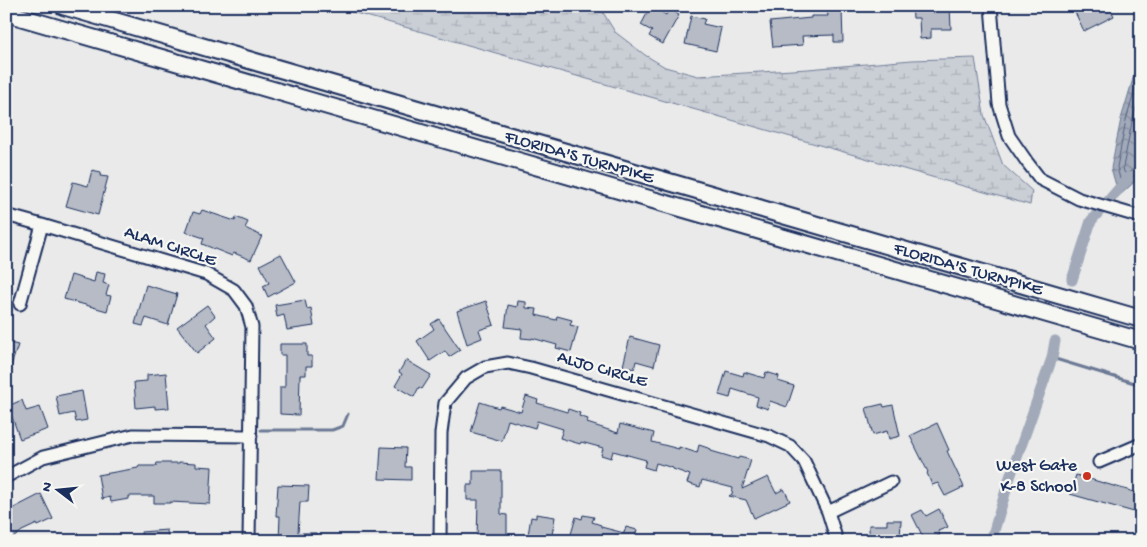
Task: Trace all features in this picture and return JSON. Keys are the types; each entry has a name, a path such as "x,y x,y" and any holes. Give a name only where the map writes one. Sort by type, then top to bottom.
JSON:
{"highway":[{"name":"FLORIDA'S TURNPIKE","path":"63,6 1141,319"},
{"name":"FLORIDA'S TURNPIKE","path":"6,13 1141,341"}],"street":[{"path":"991,6 999,104 1009,136 1027,162 1040,179 1079,199 1141,217"},
{"name":"ALAM CIRCLE","path":"6,215 206,274 234,290 246,306 252,327 250,541"},
{"path":"20,304 42,225"},
{"name":"ALJO CIRCLE","path":"440,541 440,433 445,404 466,378 485,367 508,363 769,436 790,446 804,461 828,512 837,541"},
{"path":"6,477 43,457 133,435 251,436"},
{"path":"1100,462 1141,444"},
{"path":"828,512 891,482"}],"green space":[{"path":"371,6 599,6 615,32 645,55 665,67 698,76 912,60 975,58 984,115 1003,165 1032,191 1030,205 345,10"}],"water":[{"path":"1141,52 1141,176 1119,196 1111,168 1121,119"}],"building":[{"path":"651,6 666,15 669,9 679,15 663,44 649,36 652,31 641,25"},
{"path":"912,6 950,6 951,29 931,29 931,38 920,39 919,18 913,18"},
{"path":"1072,6 1109,6 1114,16 1084,31"},
{"path":"827,10 842,10 843,42 834,42 834,35 802,36 803,45 773,47 770,22 811,18 811,16 828,16"},
{"path":"691,16 705,19 703,24 721,28 716,51 685,44"},
{"path":"92,170 101,172 100,176 108,177 98,215 66,206 73,182 88,186"},
{"path":"202,210 235,221 236,217 248,222 245,228 262,236 251,260 234,253 232,256 202,244 204,238 186,232 193,212 200,214"},
{"path":"281,254 296,282 268,297 263,286 269,283 260,265"},
{"path":"96,272 105,274 103,283 109,285 106,295 111,296 107,311 64,299 71,275 94,282"},
{"path":"146,285 177,294 168,325 146,318 143,326 135,324"},
{"path":"305,300 307,309 311,308 314,326 287,330 284,315 277,317 275,305"},
{"path":"486,301 494,325 479,330 482,338 467,344 457,311"},
{"path":"518,301 526,302 526,308 537,309 536,315 556,320 557,316 572,320 570,325 578,327 571,352 556,348 557,345 532,338 521,338 522,329 505,327 508,305 517,307"},
{"path":"207,305 215,316 206,324 216,338 197,353 177,327"},
{"path":"439,319 460,350 449,357 445,351 430,361 417,341 434,329 431,324"},
{"path":"630,337 659,345 654,366 636,361 634,369 623,366"},
{"path":"6,342 18,345 8,375 6,375"},
{"path":"280,344 307,344 307,356 312,356 312,366 306,366 306,375 300,375 299,415 280,414 280,387 285,387 285,355 280,355"},
{"path":"406,360 431,375 422,389 419,387 414,397 395,386 402,374 399,372"},
{"path":"726,371 743,376 744,372 764,378 766,372 779,376 778,381 794,386 787,407 770,401 768,409 756,405 758,397 732,389 730,398 719,395"},
{"path":"166,373 169,408 155,409 155,406 136,408 134,382 147,381 147,375"},
{"path":"82,391 87,420 76,422 74,413 60,416 56,396"},
{"path":"526,396 538,400 537,403 567,412 568,409 580,413 579,416 588,419 587,423 618,433 620,424 654,433 652,442 679,449 679,447 697,453 699,445 711,449 711,451 738,459 739,457 751,460 742,489 768,477 776,493 784,489 790,501 754,518 746,500 729,496 732,494 733,488 702,480 700,487 687,483 690,475 673,468 656,463 654,470 644,467 646,460 613,451 611,458 601,455 603,448 560,438 563,429 537,421 535,428 508,420 502,441 471,432 480,402 521,412"},
{"path":"22,400 26,411 40,407 48,429 20,439 8,406"},
{"path":"883,404 884,407 893,405 900,436 889,439 887,431 873,435 866,408"},
{"path":"937,423 949,450 947,451 964,487 945,496 938,483 932,485 928,472 910,436"},
{"path":"381,447 406,448 405,467 411,467 411,480 379,479"},
{"path":"157,463 196,463 196,466 212,467 210,504 154,503 154,496 129,496 129,499 111,502 110,497 102,499 98,475 138,468 139,466 156,466"},
{"path":"473,471 501,471 501,514 507,515 507,541 477,541 478,500 467,500 467,485 473,485"},
{"path":"1076,475 1141,494 1141,514 1070,494"},
{"path":"278,485 309,486 308,502 300,502 298,533 316,533 316,541 279,541 280,516 276,516"},
{"path":"41,494 53,519 22,531 9,541 6,541 6,512"},
{"path":"939,509 948,527 938,531 940,535 925,541 912,515 922,510 926,516"},
{"path":"536,514 555,517 551,541 540,541 541,537 528,535 531,517 536,518"},
{"path":"583,515 594,517 592,522 601,525 601,527 624,533 626,527 637,530 635,536 642,538 641,541 569,541 576,517 582,519"},
{"path":"887,520 901,520 900,541 869,541 869,525 887,525"},
{"path":"167,530 168,541 142,541 141,532"}],"waterway":[{"path":"1072,280 1091,221 1128,178"},
{"path":"991,541 1009,480 1052,358 1055,341"},
{"path":"1052,358 1141,385"},
{"path":"261,430 332,430 343,426 348,414"}],"place":[{"name":"West Gate K-8 School","path":"1087,476"}]}
